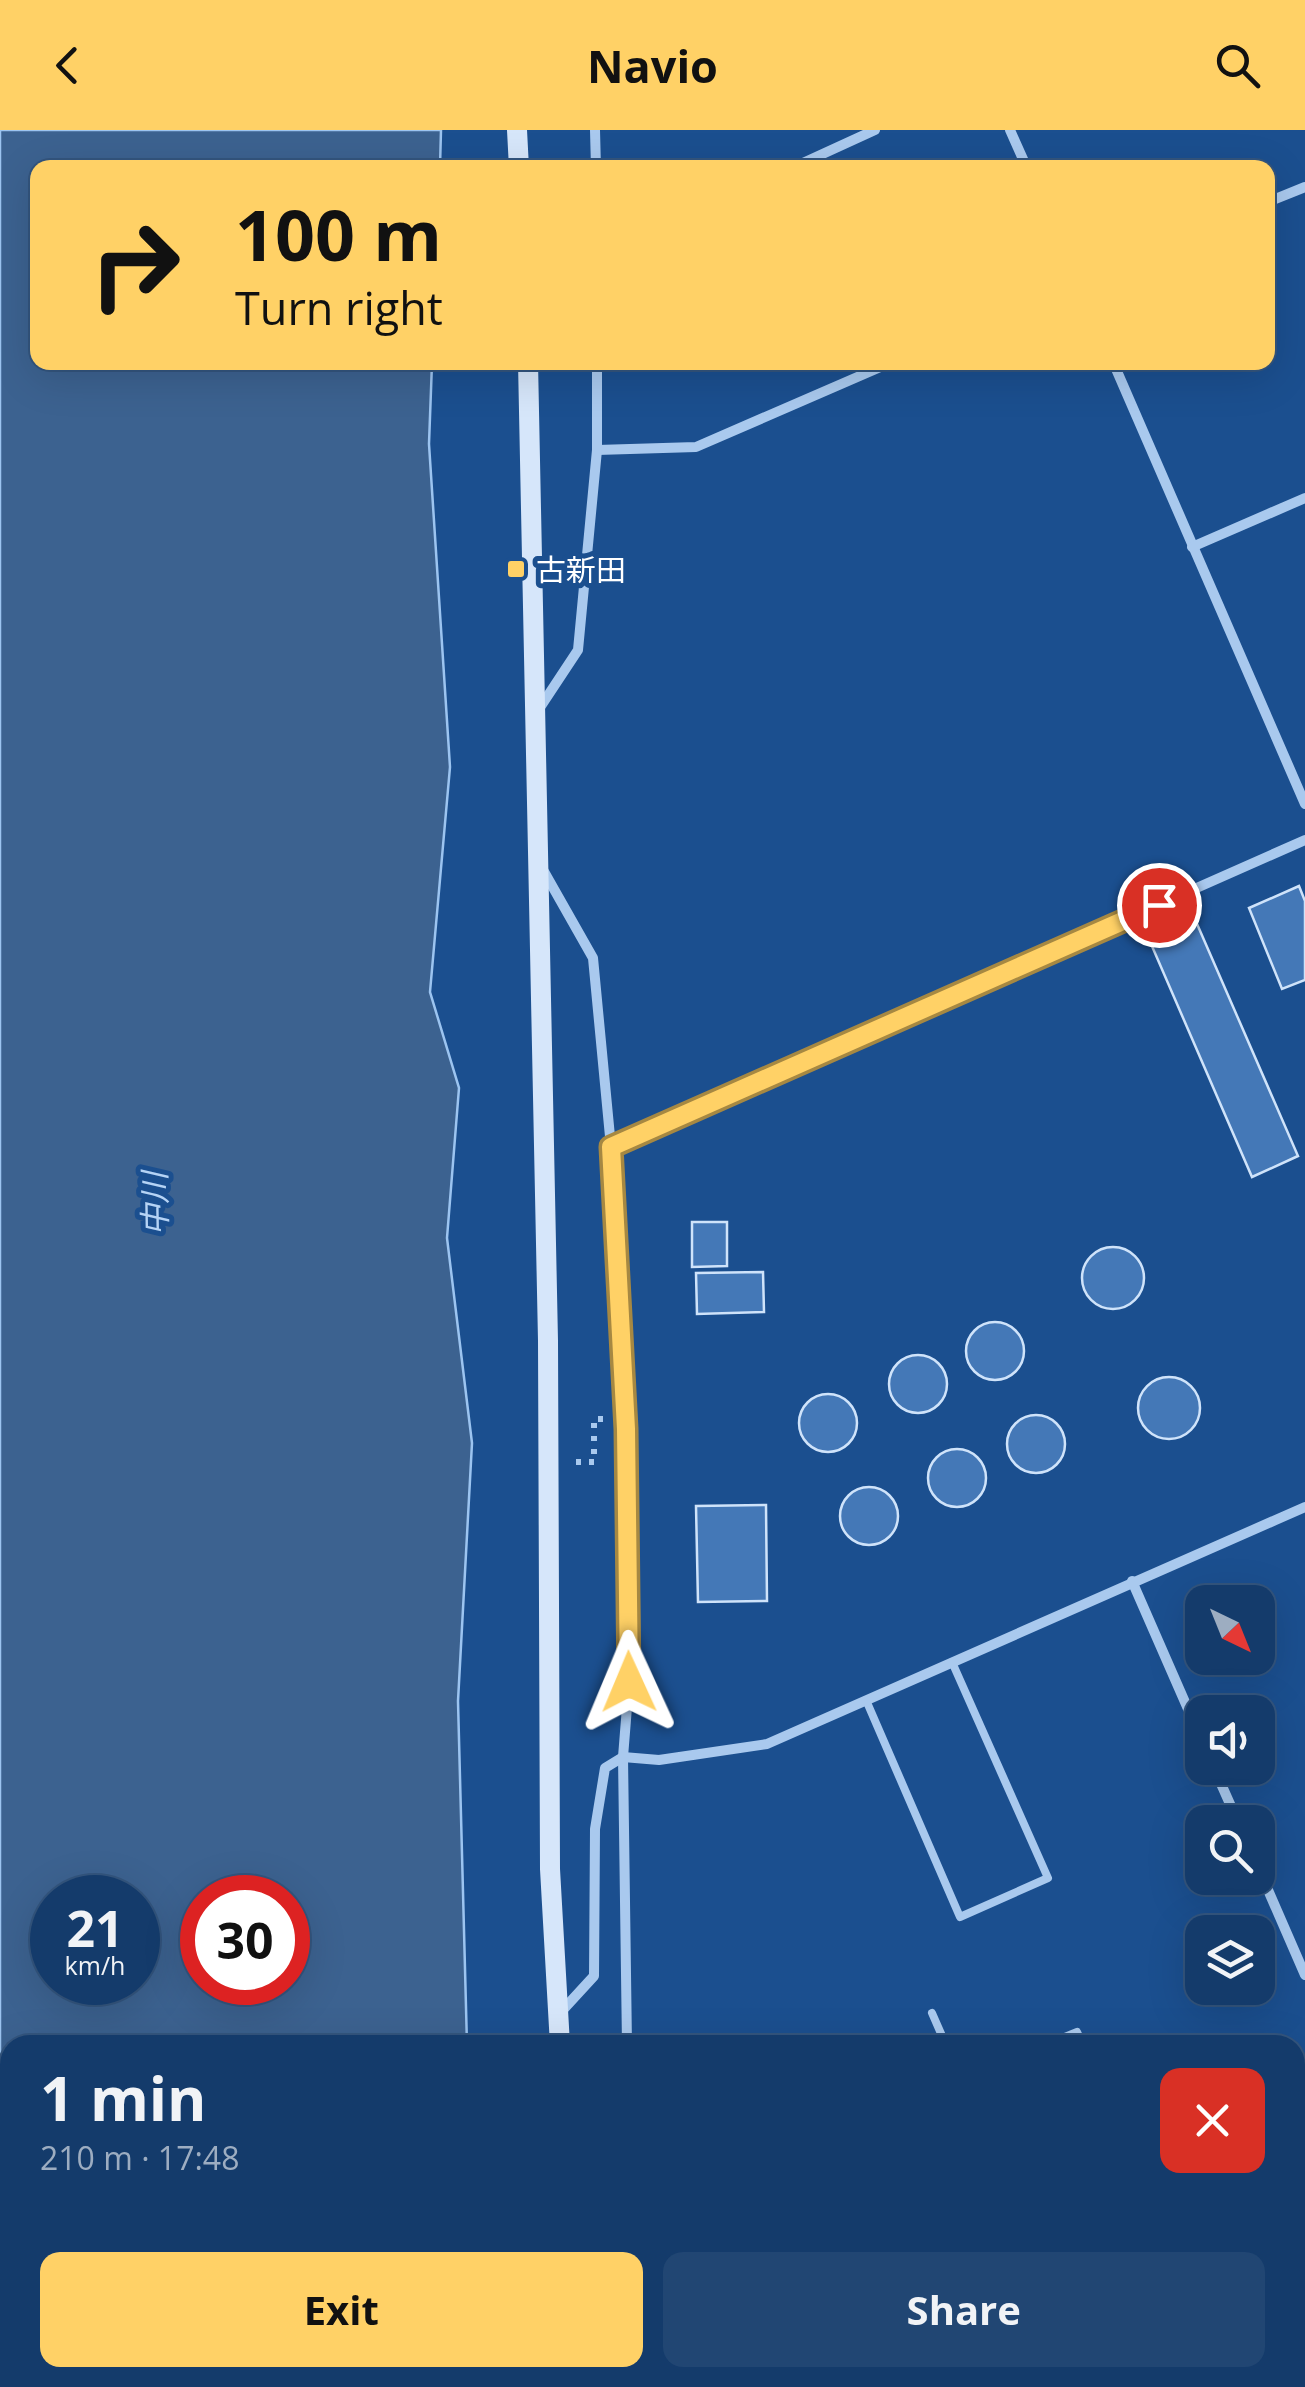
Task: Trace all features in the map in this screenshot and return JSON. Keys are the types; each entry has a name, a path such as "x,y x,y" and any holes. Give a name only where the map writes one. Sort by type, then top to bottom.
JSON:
{"street":[{"path":"517,130 519,160"},
{"path":"595,130 596,160"},
{"path":"809,160 875,130"},
{"path":"1010,130 1023,160"},
{"path":"1275,199 1305,186"},
{"path":"528,370 548,1341 550,1869 559,2035"},
{"path":"537,713 578,650 597,450 597,370"},
{"path":"597,450 696,447 874,370"},
{"path":"1115,370 1305,804"},
{"path":"1192,548 1305,498"},
{"path":"611,1147 1305,840"},
{"path":"537,859 594,958 611,1147 626,1419 629,1682 623,1757 627,2035"},
{"path":"558,2014 594,1976 595,1829 605,1768 623,1757 659,1760 767,1744 1305,1506"},
{"path":"1132,1581 1185,1702"},
{"path":"1270,1895 1305,1975"}],"lane":[{"path":"866,1700 960,1917 1048,1878 952,1662"},
{"path":"932,2013 942,2035"}],"path":[{"path":"569,1462 594,1462 594,1420 626,1419"}],"water":[{"name":"中川","path":"0,130 441,130 440,160 30,160 30,370 432,370 429,444 450,767 430,992 459,1088 447,1238 472,1443 458,1701 467,2035 0,2035"}],"building":[{"path":"1299,886 1305,901 1305,980 1282,989 1249,908"},
{"path":"1194,917 1298,1156 1252,1177 1148,937"},
{"path":"692,1222 727,1222 727,1266 692,1267"},
{"path":"1113,1247 1135,1256 1144,1278 1135,1300 1113,1309 1091,1300 1082,1278 1091,1256"},
{"path":"763,1272 764,1312 697,1314 696,1273"},
{"path":"995,1322 1015,1331 1024,1351 1015,1371 995,1380 975,1371 966,1351 975,1331"},
{"path":"918,1355 938,1364 947,1384 938,1404 918,1413 898,1404 889,1384 898,1364"},
{"path":"1169,1377 1191,1386 1200,1408 1191,1430 1169,1439 1147,1430 1138,1408 1147,1386"},
{"path":"828,1394 848,1403 857,1423 848,1443 828,1452 808,1443 799,1423 808,1403"},
{"path":"1036,1415 1056,1424 1065,1444 1056,1464 1036,1473 1016,1464 1007,1444 1016,1424"},
{"path":"957,1449 977,1458 986,1478 977,1498 957,1507 937,1498 928,1478 937,1458"},
{"path":"869,1487 889,1496 898,1516 889,1536 869,1545 849,1536 840,1516 849,1496"},
{"path":"766,1505 767,1601 698,1602 696,1506"}],"place":[{"name":"古新田","path":"516,569"}],"route":[{"path":"629,1682 626,1429 611,1147 1159,905"}]}
